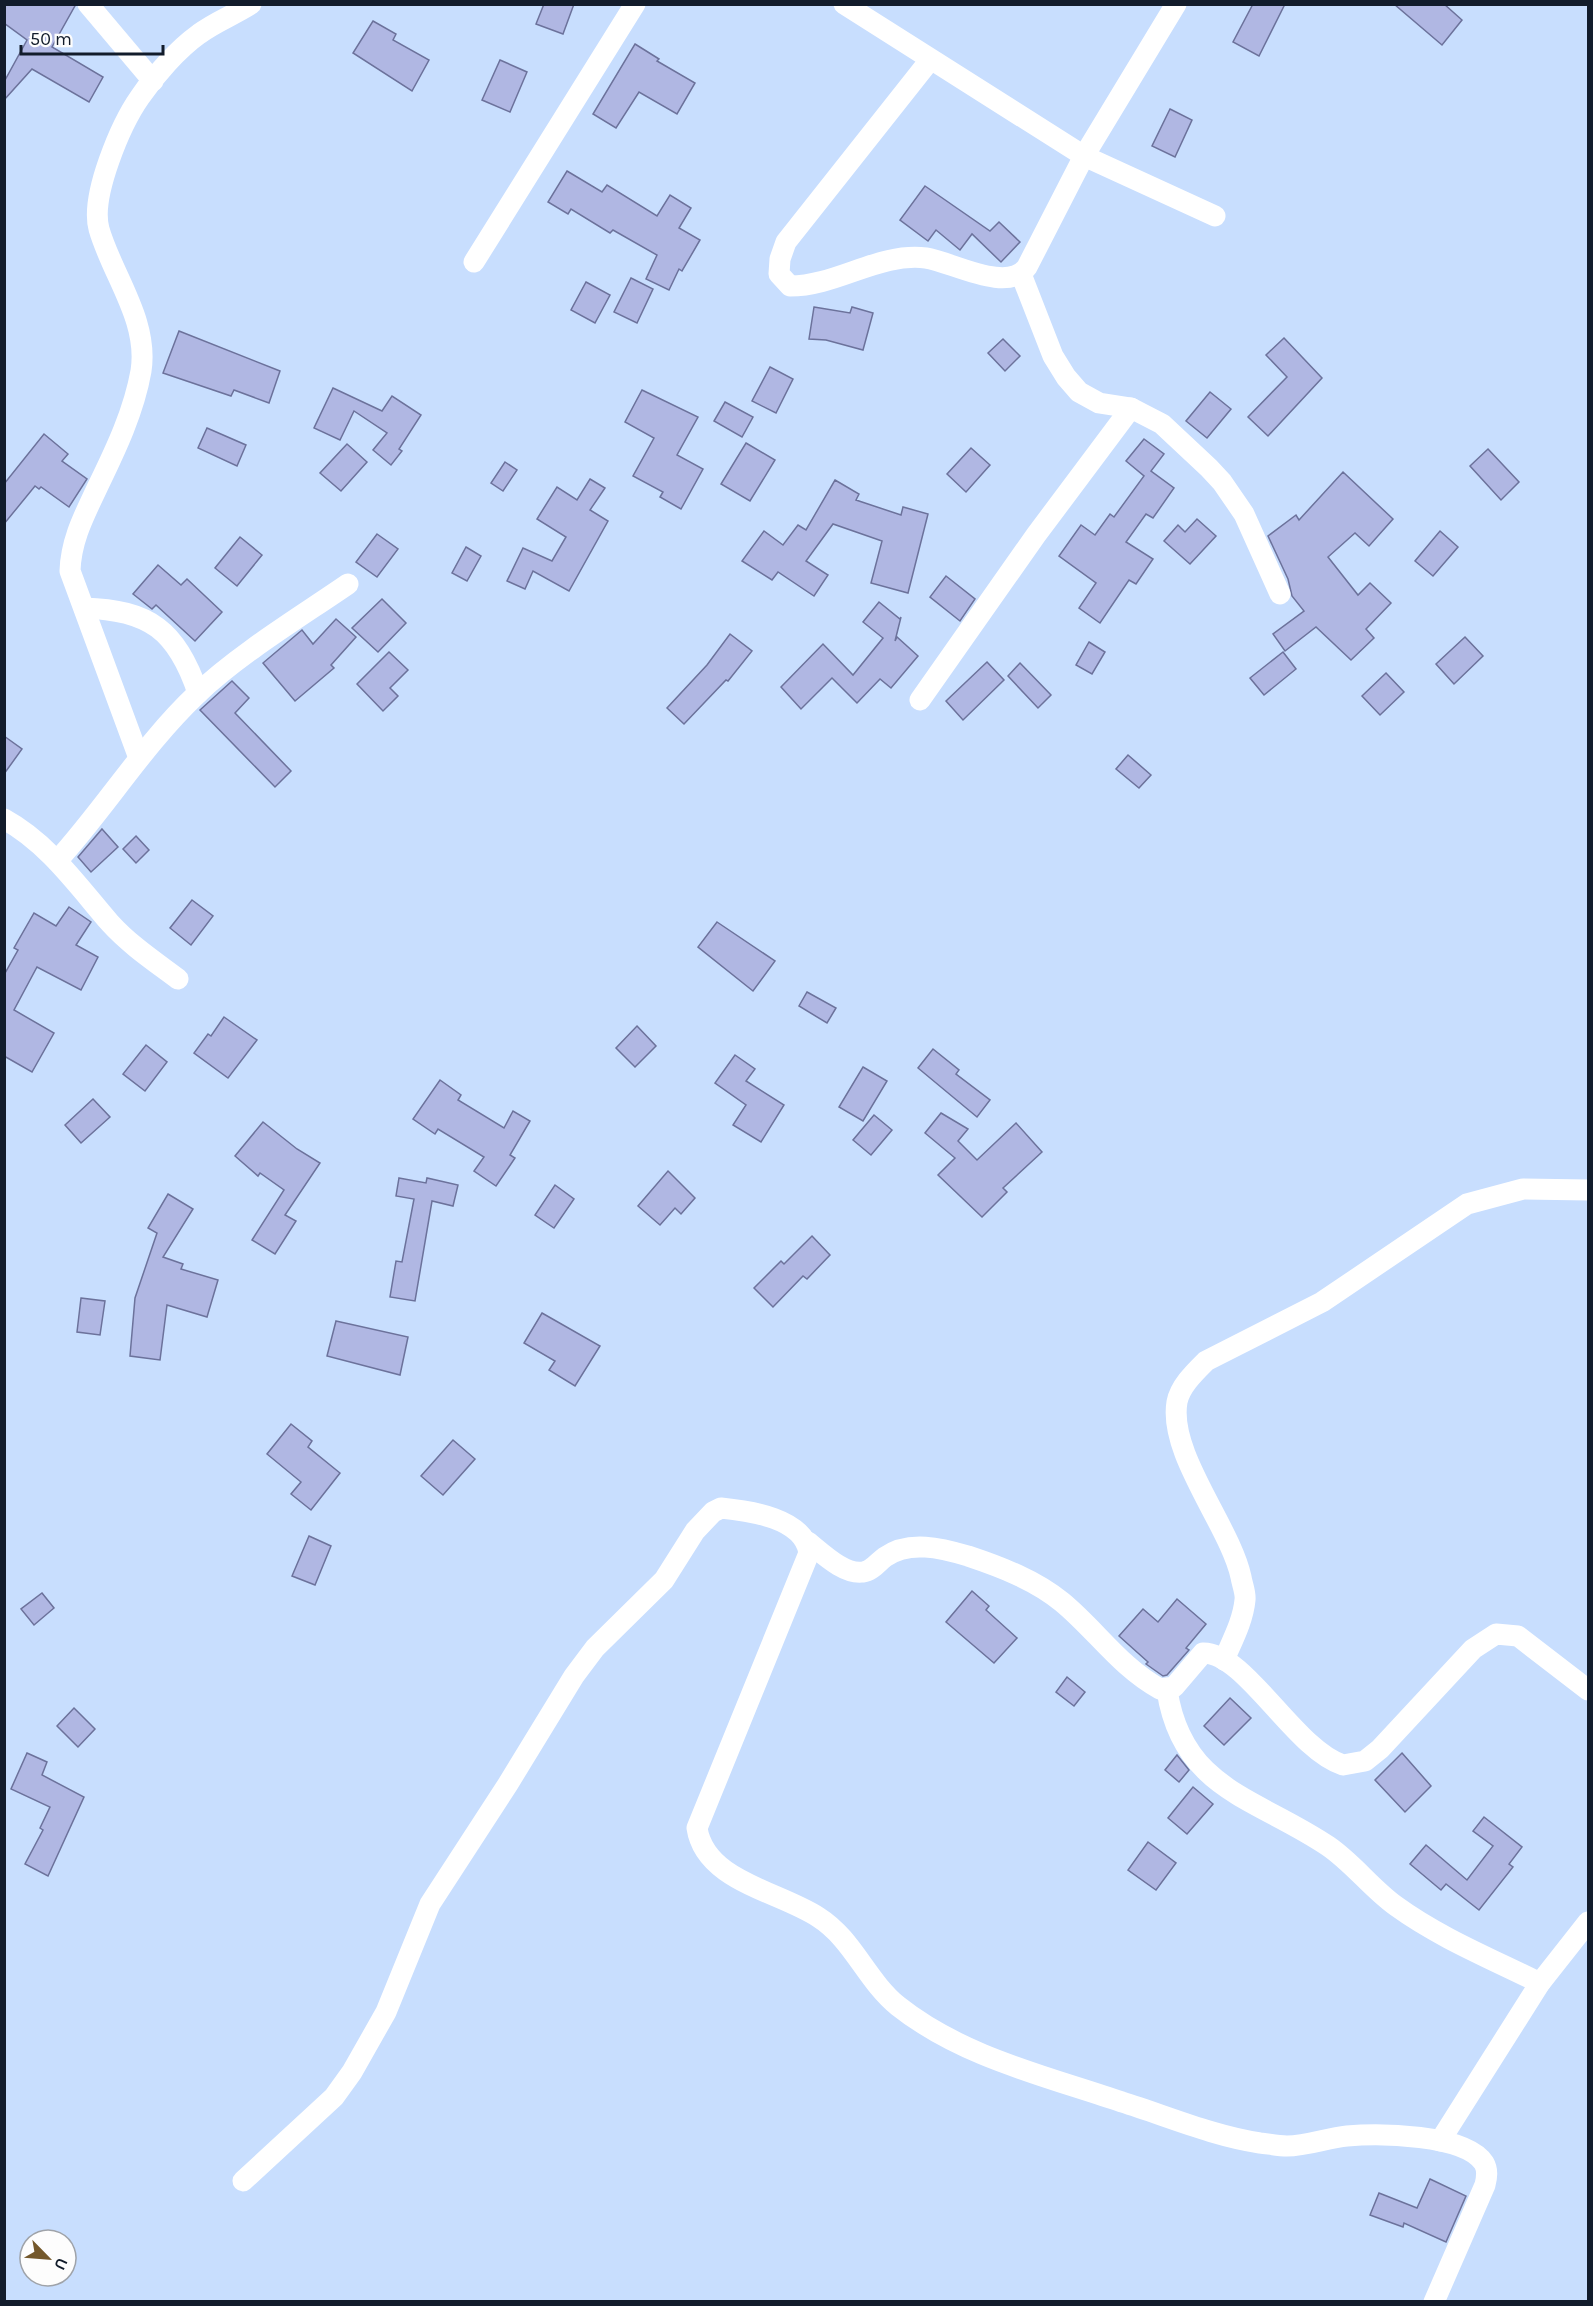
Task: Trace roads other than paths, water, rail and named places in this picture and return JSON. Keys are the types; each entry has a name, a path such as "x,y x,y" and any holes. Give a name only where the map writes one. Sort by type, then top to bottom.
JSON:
{"street":[{"path":"88,4 153,81"},
{"path":"139,758 70,571 70,552 78,528 123,433 142,366 141,343 130,301 98,227 97,204 112,156 131,112 153,81 199,34 251,4"},
{"path":"474,262 635,4"},
{"path":"844,4 1083,156 1215,216"},
{"path":"930,60 786,242 780,259 779,274 790,286 837,278 883,262 926,258 990,276 1007,278 1021,273 1028,267 1083,156 1176,4"},
{"path":"1021,273 1053,356 1066,377 1079,392 1099,403 1131,408 1162,424 1222,482 1244,514 1280,594"},
{"path":"920,700 1036,535 1131,408"},
{"path":"57,861 87,829 139,758 198,693 348,584"},
{"path":"84,608 122,610 156,626 178,650 198,693"},
{"path":"4,819 57,861 122,935 178,979"},
{"path":"1224,1660 1239,1625 1245,1598 1238,1562 1182,1439 1177,1402 1183,1388 1194,1373 1206,1361 1322,1302 1467,1204 1523,1189 1588,1190"},
{"path":"243,2181 334,2097 352,2072 383,2019 430,1904 508,1784 558,1700 595,1648 664,1580 705,1519 721,1508 734,1509 793,1527 801,1532 808,1542 847,1569 862,1573 870,1570 895,1551 908,1546 957,1553 1016,1575 1061,1602 1120,1661 1152,1685 1167,1690 1174,1687 1203,1653 1213,1653 1252,1684 1313,1748 1343,1765 1365,1761 1380,1749 1473,1649 1496,1634 1518,1636 1588,1690"},
{"path":"808,1542 809,1553 805,1567 697,1828 699,1844 710,1858 727,1871 819,1917 836,1931 856,1953 883,1992 920,2022 962,2044 1034,2075 1208,2130 1258,2143 1289,2146 1346,2136 1383,2135 1440,2141 1476,2154 1484,2163 1488,2173 1485,2185 1434,2301"},
{"path":"1167,1690 1170,1708 1184,1744 1206,1772 1224,1789 1327,1845 1395,1905 1422,1923 1540,1983"},
{"path":"1440,2141 1480,2074 1540,1983 1588,1922"}]}
